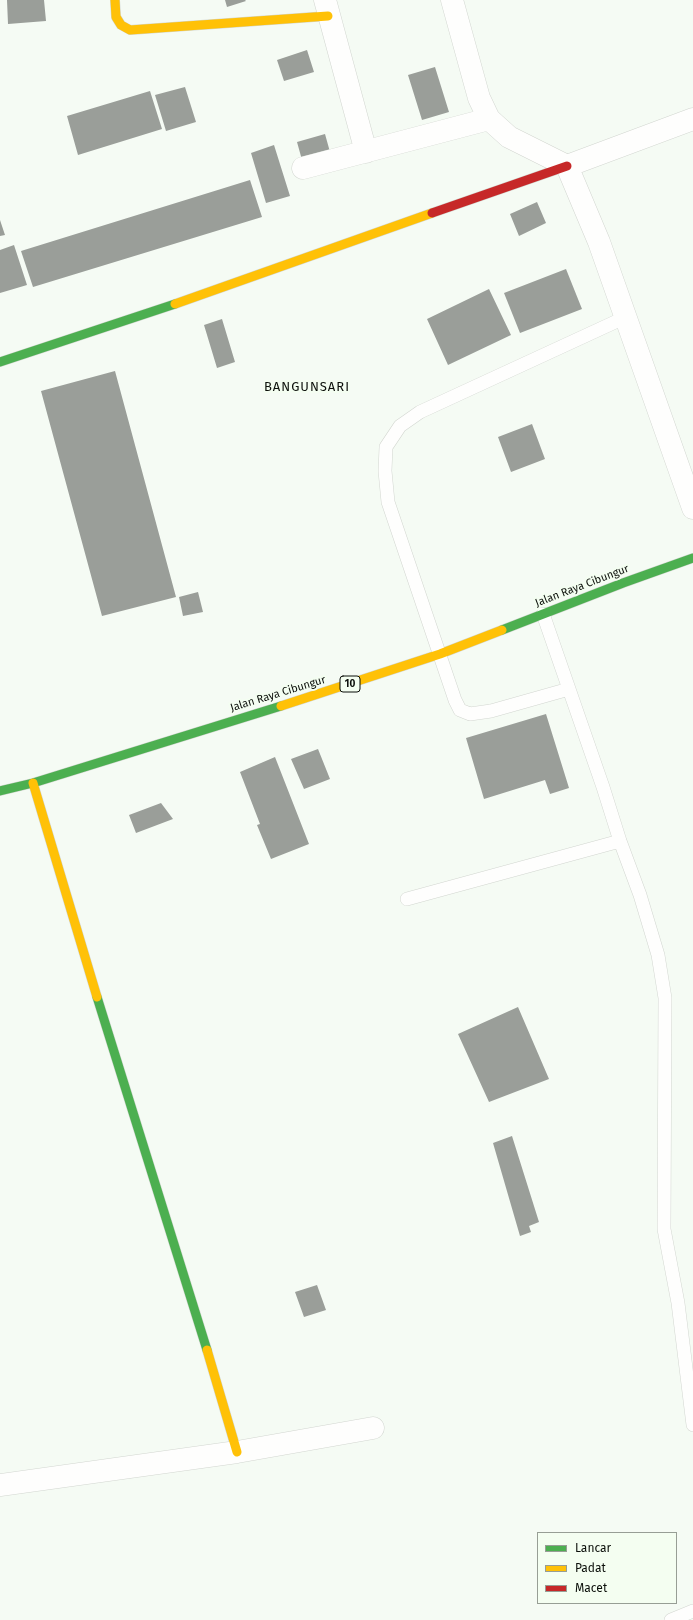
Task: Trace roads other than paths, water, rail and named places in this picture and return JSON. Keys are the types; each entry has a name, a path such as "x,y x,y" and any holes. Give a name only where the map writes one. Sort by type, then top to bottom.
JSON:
{"main road":[{"path":"115,0 116,17 121,26 130,30 326,8"},
{"path":"0,362 199,296 567,166"},
{"name":"Jalan Raya Cibungur","path":"0,791 33,783 333,690 440,654 623,583 693,558"},
{"path":"33,783 126,1094 200,1327 237,1452"}],"street":[{"path":"452,0 479,98 489,119 508,137 567,166 599,242 693,508"},
{"path":"326,8 366,152"},
{"path":"567,166 693,118"},
{"path":"303,168 489,119"},
{"path":"0,1486 237,1452 373,1428"}],"lane":[{"path":"570,689 491,711 470,714 460,710 455,700 388,502 385,471 386,447 400,426 420,412 626,316"},
{"path":"543,614 570,689 620,841 640,895 658,955 665,998 664,1229 678,1303 693,1424"},
{"path":"407,899 620,841"},
{"path":"670,1620 693,1611"}],"district":[{"name":"BANGUNSARI","path":"307,387"}]}
